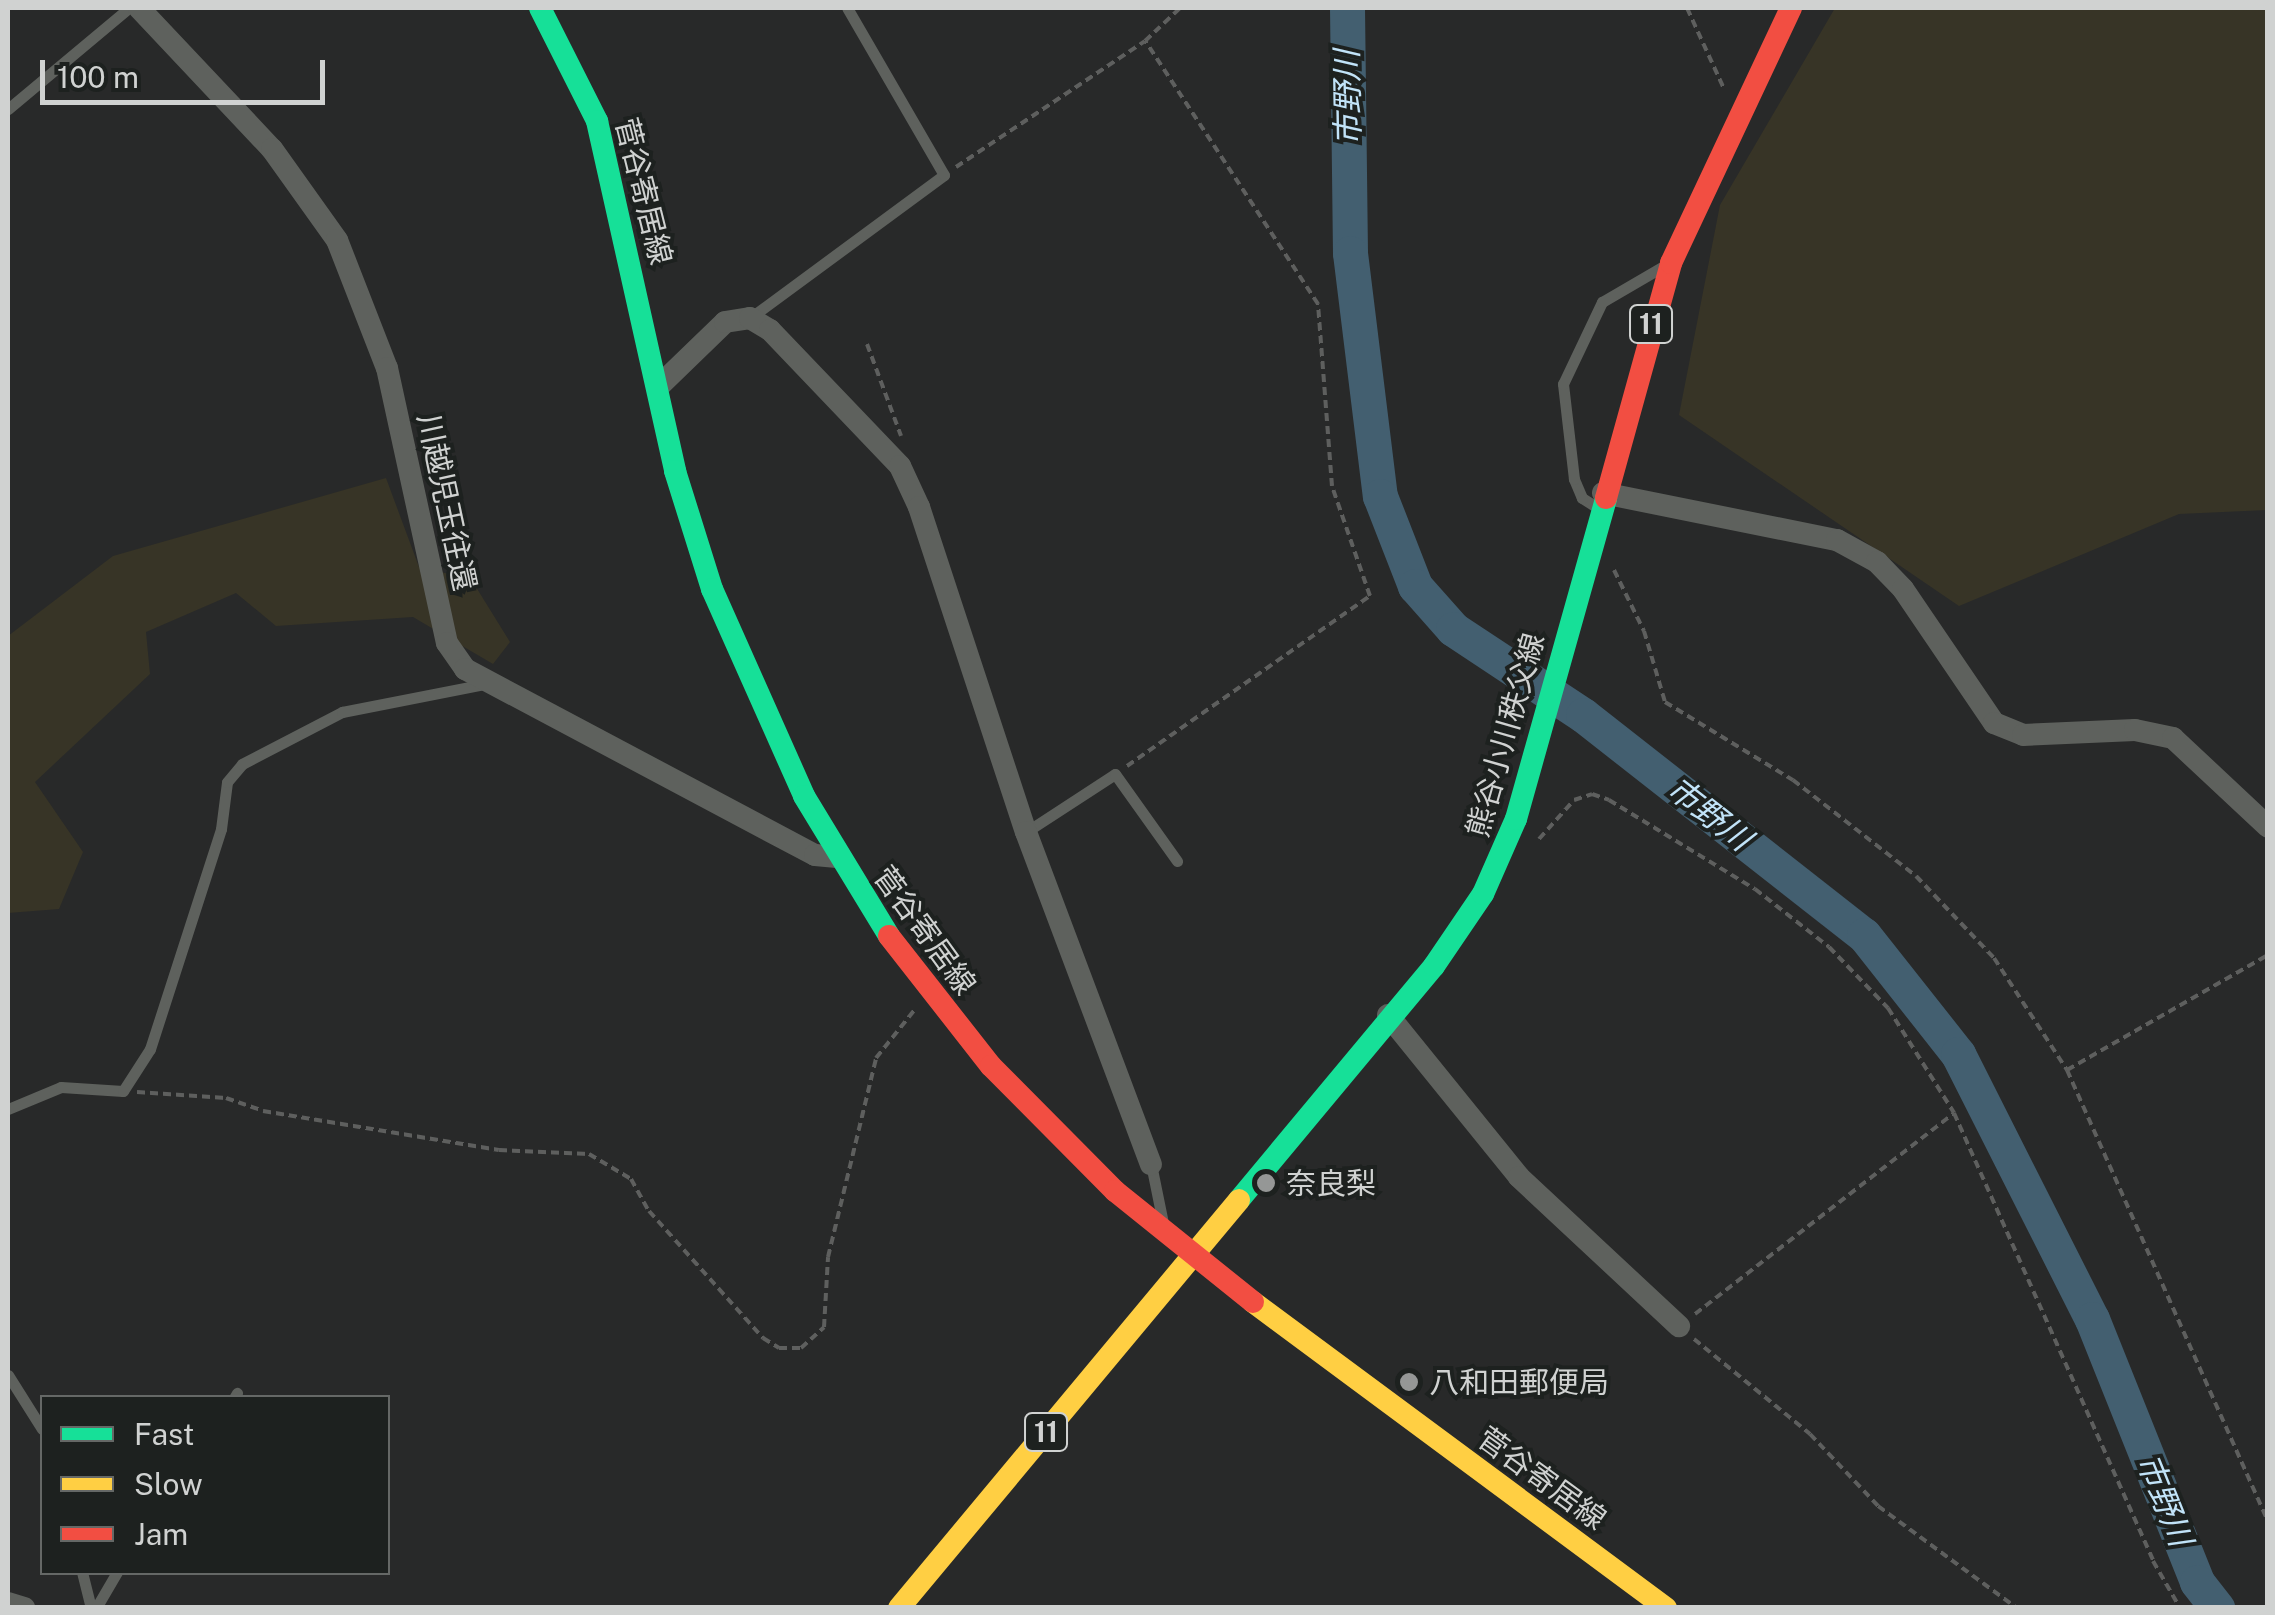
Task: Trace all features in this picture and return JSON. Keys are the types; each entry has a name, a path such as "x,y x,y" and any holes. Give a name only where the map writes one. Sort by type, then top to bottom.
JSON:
{"main road":[{"name":"菅谷寄居線","path":"540,8 597,121 675,472 712,589 770,729 837,857 931,994 1031,1111 1192,1257 1666,1608"},
{"name":"熊谷小川秩父線","path":"899,1608 1388,1015 1434,966 1501,860 1671,264 1740,107 1791,8"}],"street":[{"name":"川越児玉往還","path":"139,8 272,149 338,240 387,368 448,644 466,669 815,854 837,857"},
{"path":"658,387 726,322 750,318 770,330 900,466 919,507 1026,832 1151,1164"},
{"path":"1601,500 1837,540 1877,562 1903,589 1994,722 2022,735 2134,730 2174,738 2268,827"},
{"path":"1388,1015 1519,1177 1679,1326"},
{"path":"8,1603 24,1608"}],"lane":[{"path":"8,108 129,8"},
{"path":"750,318 944,176 847,8"},
{"path":"1601,500 1582,498 1574,479 1563,384 1602,302 1671,264"},
{"path":"8,1109 61,1088 123,1091 150,1050 221,830 227,782 242,764 342,712 492,684"},
{"path":"1026,832 1114,774 1177,861"},
{"path":"1151,1164 1164,1211 1162,1231"},
{"path":"8,1375 40,1426"},
{"path":"83,1575 94,1608"},
{"path":"94,1608 116,1575"}],"path":[{"path":"944,176 1146,41 1180,8"},
{"path":"1688,8 1720,83 1740,107"},
{"path":"1114,774 1370,596 1332,486 1318,304 1146,41"},
{"path":"867,344 903,441"},
{"path":"1610,564 1644,632 1664,702 1793,780 1916,876 1994,958 2067,1070 2268,1521"},
{"path":"1534,845 1574,800 1592,794 1755,889 1829,947 1888,1008 1954,1113 2153,1561 2180,1608"},
{"path":"2067,1070 2268,955"},
{"path":"123,1091 226,1098 262,1111 499,1150 589,1154 631,1180 649,1211 764,1338 779,1348 802,1348 824,1327 828,1257 876,1058 885,1038 931,994"},
{"path":"1954,1113 1679,1326 1810,1434 1878,1506 2016,1608"},
{"path":"8,1145 8,1170"}],"shaded area":[{"path":"1835,8 2267,8 2267,510 2179,514 1959,606 1679,415 1720,205"},
{"path":"386,478 419,567 471,579 510,642 493,664 413,617 276,626 236,593 146,632 150,674 35,782 83,852 59,909 8,913 8,636 113,556"}],"waterway":[{"name":"市野川","path":"1347,8 1350,253 1380,496 1415,586 1453,629 1583,715 1864,935 1958,1054 2092,1319 2197,1582 2217,1608"}],"traffic: fast":[{"path":"540,8 597,121 675,471 712,589 804,796 889,936"},
{"path":"1239,1200 1434,966 1483,894 1516,819 1606,498"}],"traffic: slow":[{"path":"899,1608 1239,1200"},
{"path":"1253,1302 1666,1608"}],"traffic: jam":[{"path":"1606,498 1671,263 1791,8"},
{"path":"889,936 991,1066 1115,1191 1253,1302"}],"place":[{"name":"奈良梨","path":"1266,1183"},
{"name":"八和田郵便局","path":"1409,1382"}]}
